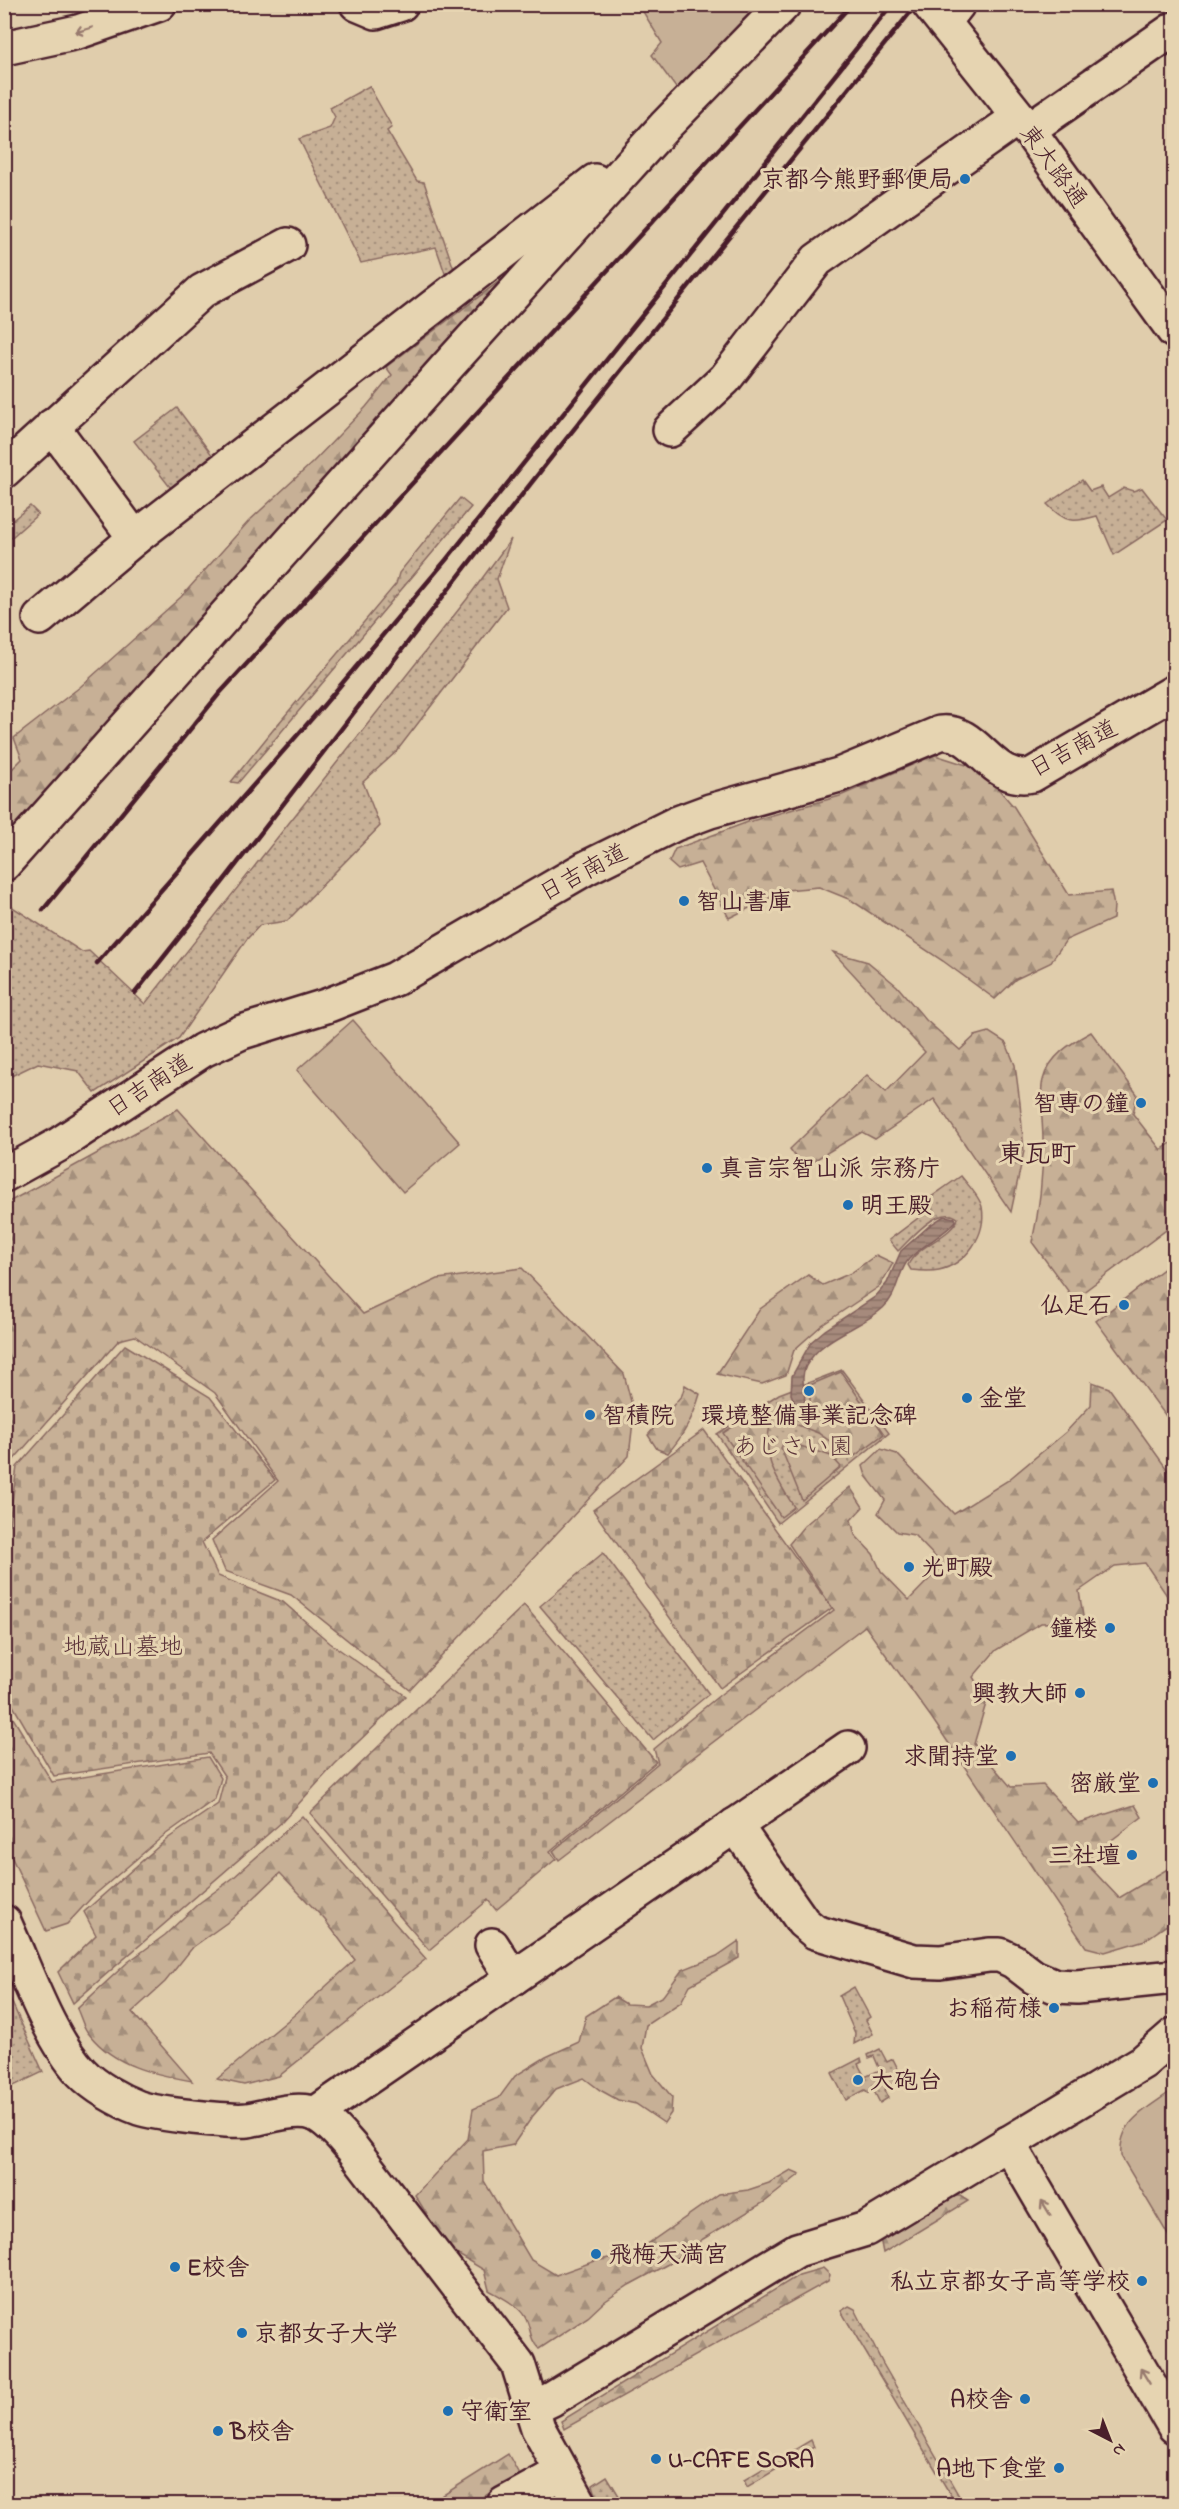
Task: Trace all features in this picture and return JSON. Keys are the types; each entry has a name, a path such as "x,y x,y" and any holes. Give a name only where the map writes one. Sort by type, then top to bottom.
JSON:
{"street":[{"path":"4,48 78,32 159,4"},
{"path":"357,4 376,12 401,4"},
{"path":"4,864 665,126 784,4"},
{"name":"東大路通","path":"941,10 1174,331"},
{"path":"670,430 725,379 817,260 1174,29"},
{"path":"40,618 135,538 470,280 665,126"},
{"path":"4,471 202,291 288,245"},
{"path":"52,426 135,538"},
{"name":"日吉南道","path":"4,1175 58,1145 203,1050 242,1032 326,1006 395,979 586,868 675,824 710,811 839,775 940,733 955,733 962,736 997,768 1008,774 1032,775 1174,692"},
{"path":"315,2114 848,1748"},
{"path":"735,1825 803,1922 816,1932 914,1961 940,1962 1000,1955 1013,1961 1034,1977 1055,1986 1077,1987 1174,1977"},
{"path":"5,1924 62,2049 83,2074 106,2091 140,2108 206,2118 245,2120 288,2112 315,2114 334,2129 352,2148 518,2364 538,2428 580,2505"},
{"path":"492,1945 513,1978"},
{"path":"531,2409 552,2399 797,2250 866,2229 1143,2062 1174,2035"},
{"path":"1008,2143 1174,2426"},
{"path":"504,2505 562,2472"}],"green space":[{"path":"639,5 767,5 679,92 652,55 662,43"},
{"path":"369,86 392,127 387,131 417,181 424,182 456,275 447,279 436,247 361,263 299,139 330,128 335,117 330,108"},
{"path":"518,267 510,285 320,484 18,836 5,820 5,776 22,759 14,738 80,687 181,597 249,521 312,463 366,407 392,375 386,367"},
{"path":"177,408 219,464 177,496 134,441"},
{"path":"1082,480 1090,491 1101,487 1108,498 1124,488 1133,491 1142,488 1167,520 1114,555 1097,516 1070,520 1059,515 1047,504"},
{"path":"460,498 471,507 238,783 231,782 396,584 399,573"},
{"path":"30,506 38,514 5,543 5,516 10,522"},
{"path":"511,539 497,579 507,607 396,752 363,782 380,826 287,921 260,925 247,939 179,1038 95,1093 78,1071 38,1063 5,1079 5,913 11,906 82,952 89,951 145,1004 467,599"},
{"path":"935,755 982,770 1014,807 1069,895 1111,891 1114,906 1113,919 1066,940 1050,963 1016,979 995,999 943,961 851,900 819,887 786,890 729,918 700,863 678,870 669,862 675,849 748,822 840,796"},
{"path":"833,952 868,962 897,986 926,1020 960,1050 975,1036 989,1032 1006,1043 1015,1065 1024,1151 1011,1212 934,1099 875,1139 862,1132 803,1167 790,1149 867,1075 886,1092 925,1052"},
{"path":"353,1020 460,1143 403,1192 297,1070"},
{"path":"1091,1032 1137,1094 1133,1114 1161,1150 1174,1141 1174,1224 1074,1299 1032,1242 1042,1179 1041,1093 1043,1080 1050,1064 1069,1046"},
{"path":"178,1109 363,1314 438,1279 522,1268 624,1374 634,1413 629,1456 410,1690 291,1595 225,1571 212,1540 278,1481 215,1393 135,1336 119,1340 9,1465 5,1499 5,1204"},
{"path":"961,1176 981,1203 983,1218 978,1238 966,1255 949,1267 932,1271 911,1270 908,1265 912,1258 949,1231 958,1218 950,1215 934,1219 898,1251 889,1240 922,1215 917,1207"},
{"path":"876,1255 893,1263 880,1286 822,1325 794,1350 786,1375 762,1384 717,1374 760,1309 808,1275 823,1285 851,1273"},
{"path":"1174,1261 1174,1427 1096,1321"},
{"name":"地蔵山墓地","path":"125,1345 210,1397 275,1480 202,1542 218,1576 283,1602 330,1643 406,1696 335,1764 282,1822 73,2003 58,1972 96,1935 84,1912 167,1839 218,1804 225,1777 209,1753 54,1776 5,1692 5,1551 17,1467"},
{"name":"あじさい園","path":"842,1370 889,1433 778,1523 717,1434 779,1394"},
{"path":"841,1372 884,1434 853,1457 818,1433 790,1422 810,1405 810,1385"},
{"path":"1092,1382 1109,1388 1174,1479 1174,1606 1145,1563 1115,1566 1079,1591 1084,1622 1041,1623 996,1650 973,1677 987,1700 974,1744 1011,1787 1043,1785 1078,1823 1135,1805 1142,1817 1084,1861 1119,1898 1174,1865 1174,1920 1145,1940 1105,1952 1086,1947 931,1717 865,1626 559,1860 553,1851 658,1763 654,1749 721,1694 834,1610 789,1544 804,1526 850,1487 863,1507 851,1520 855,1535 873,1554 881,1571 909,1600 943,1565 914,1535 897,1532 878,1513 885,1500 866,1476 863,1466 881,1449 897,1454 954,1514 1007,1481 1066,1432 1091,1405"},
{"path":"685,1385 700,1394 687,1426 668,1453 657,1449 648,1435 682,1395"},
{"path":"765,1406 772,1419 768,1444 771,1465 794,1507 781,1517 723,1433"},
{"path":"704,1430 832,1608 720,1688 593,1510"},
{"path":"785,1441 831,1456 841,1467 802,1500 781,1448"},
{"path":"603,1553 709,1694 653,1740 540,1606"},
{"path":"524,1605 656,1762 550,1851 556,1859 496,1910 488,1900 429,1950 310,1813"},
{"path":"5,1705 52,1782 208,1757 221,1778 215,1799 162,1837 92,1897 67,1924 46,1931 5,1843"},
{"path":"302,1816 426,1959 279,2076 244,2085 217,2079 293,2016 355,1960 325,1920 280,1873 232,1919 193,1947 165,1982 132,2012 192,2081 150,2072 123,2062 99,2045 85,2029 77,2009 128,1962 165,1935 198,1904 233,1878"},
{"path":"739,1941 739,1958 690,1985 681,2002 646,2025 642,2048 653,2074 672,2097 671,2113 664,2123 636,2104 618,2100 584,2078 556,2089 532,2117 513,2145 483,2151 484,2181 531,2260 556,2275 595,2261 636,2252 719,2194 748,2190 769,2183 791,2170 800,2174 766,2201 703,2239 668,2264 629,2285 604,2302 588,2317 539,2349 533,2341 522,2313 489,2290 484,2270 440,2244 436,2229 415,2195 468,2139 473,2109 499,2098 515,2076 546,2057 579,2042 586,2016 615,1997 626,2004 646,2005 663,1996 682,1970 717,1956"},
{"path":"4,1985 43,2072 5,2090 4,2090"},
{"path":"854,1987 870,2017 866,2020 873,2034 854,2044 855,2033 839,1996"},
{"path":"880,2049 887,2062 893,2059 903,2079 884,2090 888,2098 880,2103 874,2091 868,2093 865,2090 846,2100 832,2073 861,2058 862,2062 858,2064 865,2077 880,2070 874,2056 869,2058 868,2055"},
{"path":"1174,2089 1174,2245 1121,2156 1121,2144 1124,2133 1137,2116"},
{"path":"951,2196 960,2196 968,2201 883,2253 880,2238"},
{"path":"823,2268 830,2275 828,2281 564,2429 561,2421 799,2275"},
{"path":"849,2306 855,2309 883,2364 959,2496 953,2499 841,2311"},
{"path":"811,2440 814,2447 747,2487 744,2480"},
{"path":"508,2454 520,2476 471,2504 429,2504"},
{"path":"607,2476 624,2504 599,2504 593,2485"}],"shaded area":[{"path":"944,1216 955,1218 956,1221 909,1259 888,1303 864,1322 831,1340 813,1356 806,1366 803,1377 805,1404 803,1410 798,1411 791,1394 792,1376 811,1342 875,1297 887,1283 901,1251 930,1225"}],"railway":[{"path":"43,910 219,694 852,4"},
{"path":"97,963 323,706 446,560 892,4"},
{"path":"135,993 543,468 917,4"}],"place":[{"name":"京都今熊野郵便局","path":"965,179"},
{"name":"智山書庫","path":"684,901"},
{"name":"智専の鐘","path":"1141,1103"},
{"name":"真言宗智山派 宗務庁","path":"707,1168"},
{"name":"明王殿","path":"848,1205"},
{"name":"仏足石","path":"1124,1305"},
{"name":"環境整備事業記念碑","path":"809,1391"},
{"name":"金堂","path":"967,1398"},
{"name":"智積院","path":"590,1415"},
{"name":"光町殿","path":"909,1567"},
{"name":"鐘楼","path":"1110,1628"},
{"name":"興教大師","path":"1080,1693"},
{"name":"求聞持堂","path":"1011,1756"},
{"name":"密厳堂","path":"1153,1783"},
{"name":"三社壇","path":"1132,1855"},
{"name":"お稲荷様","path":"1054,2008"},
{"name":"大砲台","path":"858,2080"},
{"name":"飛梅天満宮","path":"596,2254"},
{"name":"E校舎","path":"175,2267"},
{"name":"私立京都女子高等学校","path":"1142,2281"},
{"name":"京都女子大学","path":"242,2333"},
{"name":"A校舎","path":"1025,2399"},
{"name":"守衛室","path":"448,2411"},
{"name":"B校舎","path":"218,2431"},
{"name":"U-CAFE SORA","path":"656,2459"},
{"name":"A地下食堂","path":"1059,2468"}],"district":[{"name":"東瓦町","path":"1037,1153"}]}
